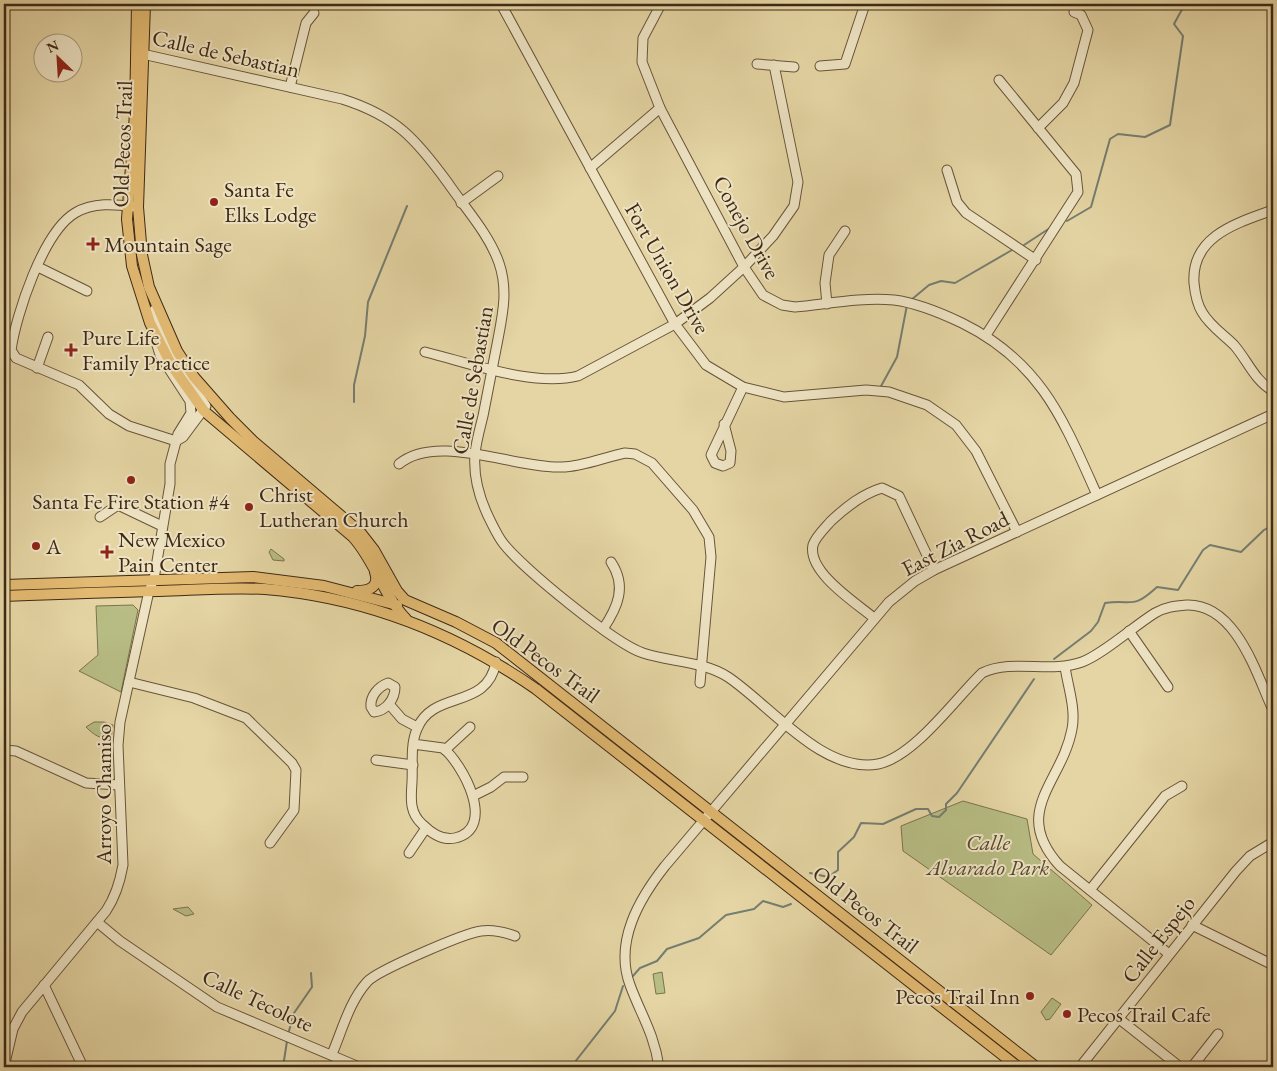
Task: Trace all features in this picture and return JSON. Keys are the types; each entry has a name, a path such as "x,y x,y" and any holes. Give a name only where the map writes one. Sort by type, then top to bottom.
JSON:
{"main road":[{"name":"Old Pecos Trail","path":"137,4 140,53"},
{"name":"Old Pecos Trail","path":"145,4 140,53 133,206 128,234 132,266 150,323 172,366 204,411 343,528 358,543 370,560 394,603 408,621 448,637 496,662 536,688 1018,1067"},
{"name":"Old Pecos Trail","path":"133,206 149,287 177,351 194,377 254,441 360,532 374,550 397,591 405,600 473,630 496,643 1036,1067"},
{"path":"350,592 367,591 375,584 377,576 370,560"},
{"path":"4,585 253,577 288,580 394,603 453,627 528,669"},
{"path":"4,596 223,588 281,591 348,603 408,621"},
{"path":"496,662 506,661 554,687"}],"street":[{"name":"Fort Union Drive","path":"501,4 675,324 706,365 743,387 784,397 866,390 889,392 927,406 956,425 976,451 1017,532"},
{"name":"Conejo Drive","path":"661,4 643,38 642,62 660,108 744,267 762,295 782,305 795,307 879,300 923,306 986,335 1026,367 1041,386 1074,443 1097,495"},
{"path":"820,66 845,64 865,4"},
{"path":"1038,128 1063,103 1074,82 1088,30 1081,15 1074,12"},
{"path":"290,87 306,24 314,13"},
{"name":"Calle de Sebastian","path":"140,53 368,107 405,131 424,151 490,242 500,264 505,300 475,455 479,493 502,543 522,564 603,629 640,652 702,667 726,676 823,752 843,762 862,765 878,764 898,756 917,742 982,673 992,668 1011,665 1065,667"},
{"path":"757,64 794,67"},
{"path":"425,352 533,378 563,380 578,376 675,324 710,298 744,267 773,236 794,206 798,182 774,65"},
{"path":"986,335 1078,192 1076,174 999,80"},
{"path":"590,168 660,108"},
{"path":"947,170 957,202 966,213 1036,260"},
{"path":"461,203 498,176"},
{"path":"133,206 91,206 74,213 58,228 19,309 11,350 16,358 78,386 109,414 129,426 176,441 183,437 206,406 205,401 179,365 166,342 155,312 149,287"},
{"path":"1273,210 1230,226 1211,238 1198,259 1194,277 1197,300 1206,318 1233,345 1257,378 1273,391"},
{"path":"827,304 825,283 829,256 845,231"},
{"path":"38,268 87,291"},
{"name":"Arroyo Chamiso","path":"4,1067 10,1038 17,1020 97,922 116,894 122,872 118,738 149,591 154,579 171,477 170,464 178,434 190,416 191,405 160,355 150,323"},
{"path":"37,368 48,338"},
{"path":"724,424 743,387"},
{"name":"East Zia Road","path":"659,1067 653,1036 626,972 624,958 627,938 636,911 650,886 874,618 914,581 934,570 1273,414"},
{"path":"399,464 409,456 425,452 445,451 562,468 625,453 635,454 652,463 693,510 709,537 711,557 700,683"},
{"path":"874,618 819,572 813,559 813,545 821,531 841,512 868,492 882,488 898,496 934,570"},
{"path":"100,517 118,505 162,526"},
{"path":"603,629 614,613 620,594 618,572 611,562"},
{"path":"1170,954 1060,866 1048,853 1038,826 1041,800 1066,749 1072,727 1073,716 1065,667 1085,661 1156,612 1171,606 1197,605 1217,613 1234,629 1273,709"},
{"path":"1129,631 1168,686"},
{"path":"464,698 485,686 492,676 496,662"},
{"path":"414,744 436,745 445,750 456,764 473,796 476,806 476,817 467,833 445,839 426,828 412,811 414,744 417,727 435,708 464,698 481,695 489,690 500,675 511,672"},
{"path":"129,682 194,698 246,718 292,763 296,770 294,810 270,843"},
{"path":"388,704 402,719 417,727"},
{"path":"445,750 470,727"},
{"path":"4,750 16,751 86,783 119,785"},
{"path":"376,760 413,765"},
{"path":"473,796 491,787 504,777 523,777"},
{"path":"1090,890 1165,796 1182,786"},
{"path":"409,853 426,828"},
{"name":"Calle Espejo","path":"1080,1067 1245,860 1273,842"},
{"name":"Calle Tecolote","path":"97,922 120,941 211,1003 359,1067"},
{"path":"1192,925 1273,965"},
{"path":"332,1054 357,994 368,980 448,941 481,931 500,931 515,936"},
{"path":"44,985 83,1067"},
{"path":"1118,1018 1180,1067"},
{"path":"1192,1067 1218,1034"}],"green space":[{"path":"271,549 284,561 273,560 269,552"},
{"path":"133,605 138,610 121,692 79,671 98,655 96,606"},
{"path":"94,722 104,722 113,725 111,739 97,736 86,727"},
{"name":"Calle Alvarado Park","path":"963,801 1027,819 1033,854 1092,905 1051,955 903,851 901,826"},
{"path":"188,907 194,914 186,916 173,909"},
{"path":"662,972 665,993 656,994 653,974"},
{"path":"1052,998 1061,1004 1050,1019 1046,1020 1041,1012"}],"waterway":[{"path":"1067,221 1091,207 1110,139 1118,134 1145,137 1170,125 1183,36 1174,24 1185,4"},
{"path":"354,402 354,385 365,336 368,302 407,206"},
{"path":"1024,245 1050,228"},
{"path":"911,300 929,285 941,281 955,283 1012,250"},
{"path":"880,388 897,357 907,305"},
{"path":"1054,659 1091,631 1098,622 1105,603 1137,601 1157,587 1178,590 1203,550 1210,545 1241,552 1264,530 1273,525"},
{"path":"810,873 828,877 838,870 838,852 854,837 861,823 883,824 916,809 928,809 932,816 939,817 946,810 946,804 957,793 1034,679"},
{"path":"632,977 640,968 657,961 667,949 699,938 726,915 754,909 763,901 783,907 791,904"},
{"path":"289,1031 294,1013 312,987 311,973"},
{"path":"571,1067 615,1011 623,986"},
{"path":"283,1067 287,1041"}],"place":[{"name":"Santa Fe Elks Lodge","path":"214,202"},
{"name":"Mountain Sage","path":"93,244"},
{"name":"Pure Life Family Practice","path":"71,350"},
{"name":"Santa Fe Fire Station #4","path":"131,480"},
{"name":"Christ Lutheran Church","path":"249,507"},
{"name":"A","path":"36,546"},
{"name":"New Mexico Pain Center","path":"107,552"},
{"name":"Pecos Trail Inn","path":"1030,996"},
{"name":"Pecos Trail Cafe","path":"1067,1014"}]}
